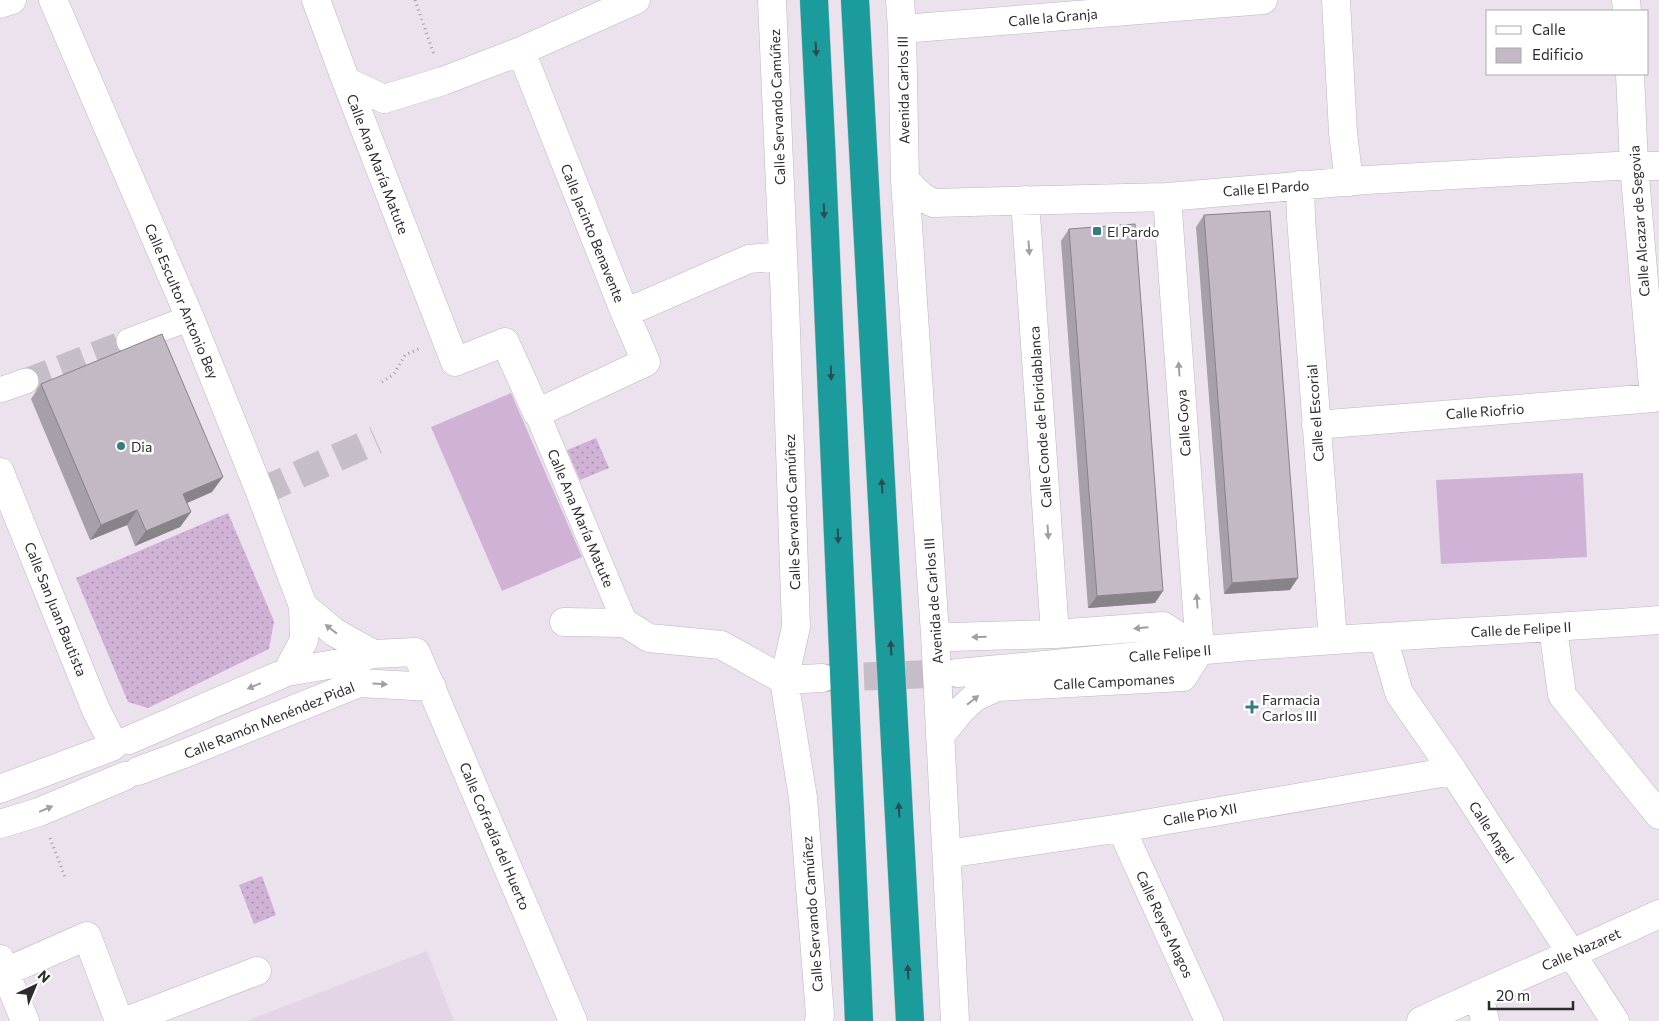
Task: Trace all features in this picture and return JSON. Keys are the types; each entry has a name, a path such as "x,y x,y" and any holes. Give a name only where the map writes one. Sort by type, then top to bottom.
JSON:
{"highway":[{"path":"814,0 859,1021"},
{"path":"855,0 910,1021"}],"street":[{"path":"0,4 12,0"},
{"name":"Calle Escultor Antonio Bey","path":"53,0 190,318 260,492 303,606"},
{"path":"316,0 346,81"},
{"name":"Calle Ana María Matute","path":"346,81 384,99 443,81 521,51 636,0"},
{"name":"Calle Servando Camúñez","path":"772,0 796,627 784,680 803,798 819,1021"},
{"name":"Avenida Carlos III","path":"900,0 905,180"},
{"name":"Calle la Granja","path":"902,30 1263,0"},
{"path":"1336,0 1343,133 1349,182"},
{"name":"Calle Jacinto Benavente","path":"521,51 625,313 749,260 783,256"},
{"name":"Calle Alcazar de Segovia","path":"1630,75 1646,165 1654,398"},
{"name":"Calle Ana María Matute","path":"346,81 455,362 505,342 537,413 624,623"},
{"name":"Calle El Pardo","path":"905,180 921,196 933,203 1167,197 1349,182 1646,165"},
{"name":"Avenida de Carlos III","path":"905,180 935,634 955,1021"},
{"name":"Calle el Escorial","path":"1300,186 1333,640"},
{"name":"Calle Goya","path":"1167,197 1200,650"},
{"name":"Calle Conde de Floridablanca","path":"1025,200 1055,634"},
{"path":"537,413 646,362 625,313"},
{"path":"129,342 190,318"},
{"path":"0,390 26,381"},
{"name":"Calle Riofrio","path":"1316,425 1654,398"},
{"name":"Calle San Juan Bautista","path":"0,472 96,710 118,744 139,746 142,750 144,761 132,773"},
{"path":"303,606 334,632 373,654"},
{"path":"286,672 304,640 303,606"},
{"name":"Calle de Felipe II","path":"1383,637 1659,620"},
{"path":"564,622 624,623 649,638 721,645 784,680 822,678"},
{"path":"935,634 951,637 1055,634 1163,626 1200,650"},
{"path":"1553,628 1562,695 1659,815"},
{"name":"Calle Felipe II","path":"957,673 1200,650 1383,637"},
{"name":"Calle Angel","path":"1383,637 1399,693 1453,771 1615,1021"},
{"name":"Calle Campomanes","path":"940,736 961,710 975,697 997,686 1183,677 1200,650"},
{"name":"Calle Ramón Menéndez Pidal","path":"0,789 118,744 286,672 334,664 373,654 416,652"},
{"name":"Calle Cofradía del Huerto","path":"416,652 573,1021"},
{"name":"Calle Ramón Menéndez Pidal","path":"0,824 39,812 359,683 432,687"},
{"name":"Calle Pio XII","path":"946,854 1121,828 1453,771"},
{"name":"Calle Reyes Magos","path":"1121,828 1210,1021"},
{"name":"Calle Nazaret","path":"1421,1021 1659,914"},
{"path":"25,1021 2,969 87,936 119,1021"},
{"path":"126,1021 256,971"},
{"path":"1479,994 1485,1021"}],"path":[{"path":"415,0 443,81"},
{"path":"382,382 394,374 405,354 445,337"},
{"path":"39,812 65,877"}],"shaded area":[{"path":"511,393 582,557 502,591 431,427"},
{"path":"596,438 609,468 580,480 567,450"},
{"path":"1583,473 1587,557 1441,564 1436,480"},
{"path":"228,513 274,621 269,649 148,708 128,702 76,578"},
{"path":"262,876 276,915 254,924 239,885"},
{"path":"427,951 454,1021 246,1021"}],"building":[{"path":"1270,211 1298,578 1232,583 1204,215"},
{"path":"1135,224 1163,591 1097,596 1069,229"},
{"name":"Dia","path":"162,334 223,477 183,494 191,512 146,531 137,510 101,525 41,384"}],"tunnel":[{"path":"26,381 129,341"},
{"path":"260,492 376,440"},
{"path":"822,678 957,673"}],"place":[{"name":"El Pardo","path":"1097,231"},
{"name":"Dia","path":"121,446"},
{"name":"Farmacia Carlos III","path":"1252,707"}]}
